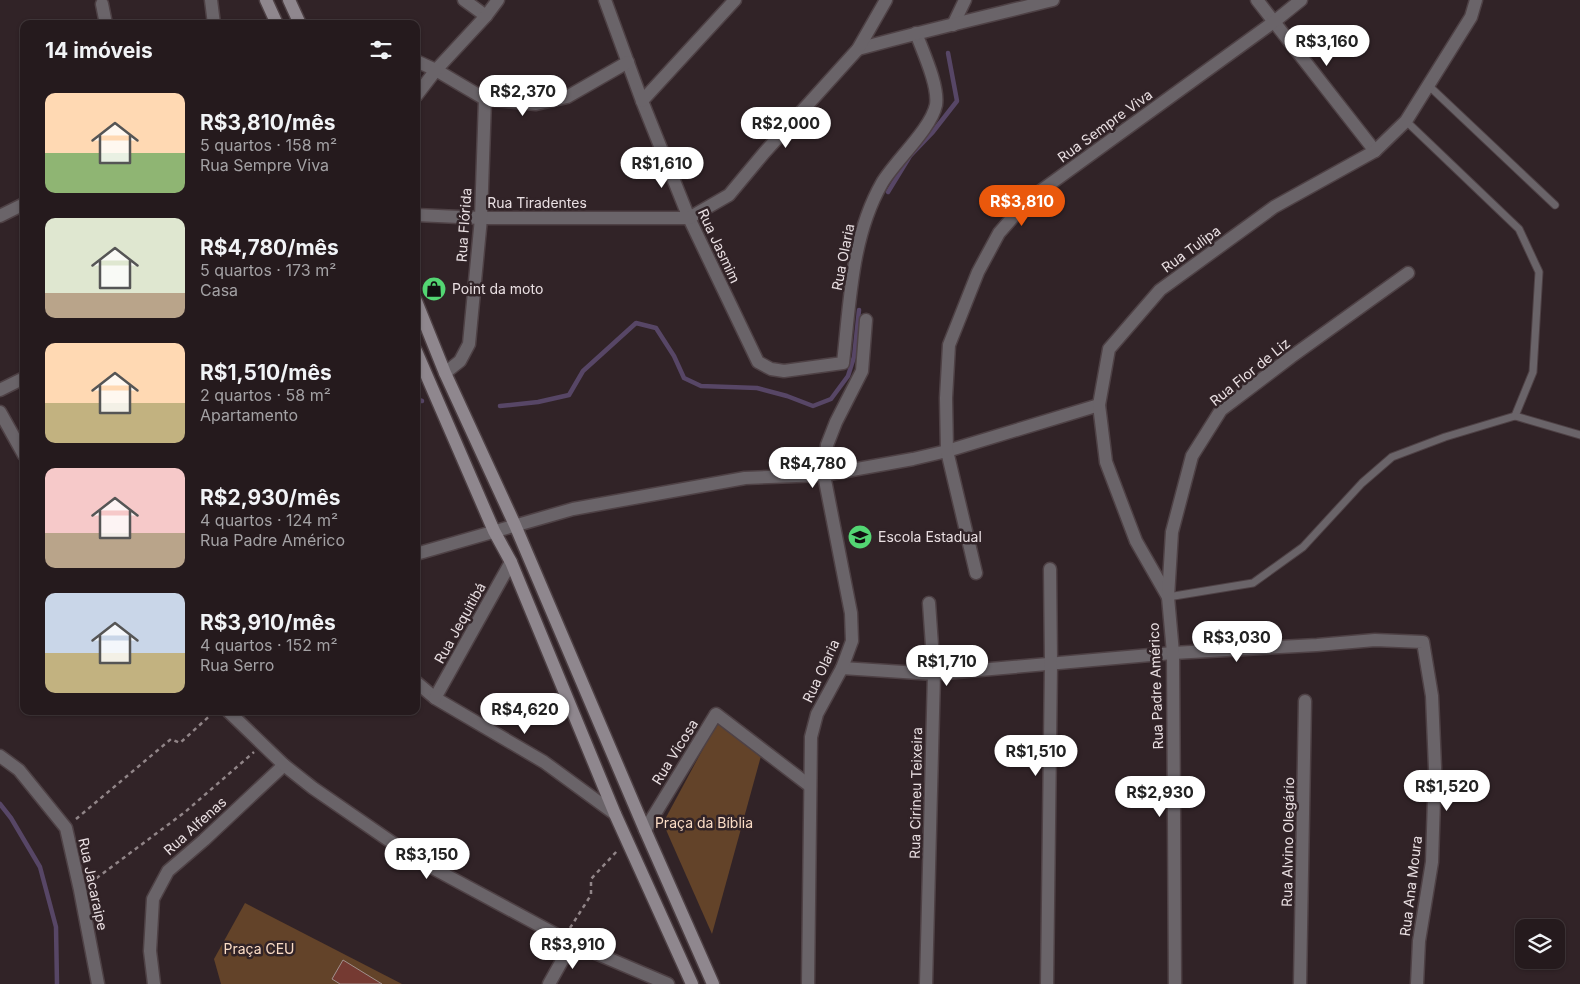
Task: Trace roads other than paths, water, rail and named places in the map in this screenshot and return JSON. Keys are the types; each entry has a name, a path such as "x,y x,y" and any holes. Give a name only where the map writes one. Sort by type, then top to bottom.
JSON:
{"main road":[{"path":"266,0 275,20"},
{"path":"289,0 298,20"},
{"path":"420,311 446,373 515,525 713,984"},
{"path":"420,360 494,531 511,562 615,814 692,984"}],"street":[{"path":"211,0 214,20"},
{"path":"464,0 486,16"},
{"path":"420,91 498,0"},
{"name":"Rua Jasmim","path":"605,0 642,101 689,218 758,362"},
{"path":"642,101 735,0"},
{"path":"689,218 729,195 764,153 858,49 886,0"},
{"path":"953,25 964,0"},
{"path":"858,49 1053,0"},
{"path":"1257,0 1375,151"},
{"name":"Rua Sempre Viva","path":"976,572 947,451 946,398 949,345 978,272 999,233 1028,200 1275,21 1301,0"},
{"name":"Rua Tulipa","path":"1168,597 1136,541 1106,462 1099,405 1109,349 1160,290 1274,208 1375,151 1406,121 1471,17 1476,0"},
{"path":"102,4 105,20"},
{"name":"Rua Olaria","path":"758,362 771,370 784,371 842,363 857,252 864,221 883,182 932,118 936,104 935,87 916,33"},
{"path":"420,63 484,98 536,104 567,97 628,62"},
{"name":"Rua Flórida","path":"446,373 460,361 469,344 481,218 484,98"},
{"path":"0,216 20,206"},
{"name":"Rua Tiradentes","path":"420,215 481,218 689,218"},
{"name":"Rua Flor de Liz","path":"1168,597 1172,532 1192,456 1221,410 1291,357 1408,274"},
{"name":"Rua Olaria","path":"808,984 811,737 817,714 842,668 852,641 851,613 824,475 827,445 862,371 866,320"},
{"path":"0,390 20,380"},
{"path":"420,553 573,509 745,478 824,475 947,451 1099,405"},
{"path":"0,412 20,448"},
{"name":"Rua Jequitibá","path":"435,698 511,562"},
{"path":"1047,984 1051,663 1050,570"},
{"name":"Rua Padre Américo","path":"1168,597 1173,652 1175,984"},
{"name":"Rua Cirineu Teixeira","path":"926,984 934,674 929,603"},
{"name":"Rua Ana Moura","path":"1173,652 1317,645 1375,640 1423,642 1432,696 1435,768 1432,862 1419,941 1417,984"},
{"path":"842,668 934,674 1173,652"},
{"path":"420,685 435,698 544,762 615,814"},
{"name":"Rua Alvino Olegário","path":"1300,984 1305,701"},
{"name":"Rua Vicosa","path":"645,830 716,714 810,786"},
{"path":"232,715 284,765 313,788 416,859 568,941 668,984"},
{"name":"Rua Jacaraipe","path":"0,756 19,770 66,828 98,984"},
{"name":"Rua Alfenas","path":"154,984 150,951 153,899 168,871 284,765"},
{"path":"550,984 568,941"}],"lane":[{"path":"1428,86 1555,205"},
{"path":"1406,121 1519,229 1539,272 1533,372 1515,416"},
{"path":"1168,597 1253,583 1303,547 1362,483 1392,457 1515,416 1580,435"}],"waterway":[{"path":"888,192 910,156 932,133 957,101 948,53"},
{"path":"500,406 538,402 569,395 583,371 636,323 656,328 674,356 684,378 701,386 757,388 787,396 813,406 831,399 848,376 854,357 859,310"},
{"path":"0,804 11,818 40,867 56,927 57,984"}],"place":[{"name":"Point da moto","path":"434,289"},
{"name":"Escola Estadual","path":"860,537"}],"park label":[{"name":"Praça da Bíblia","path":"704,823"},
{"name":"Praça CEU","path":"259,949"}]}
